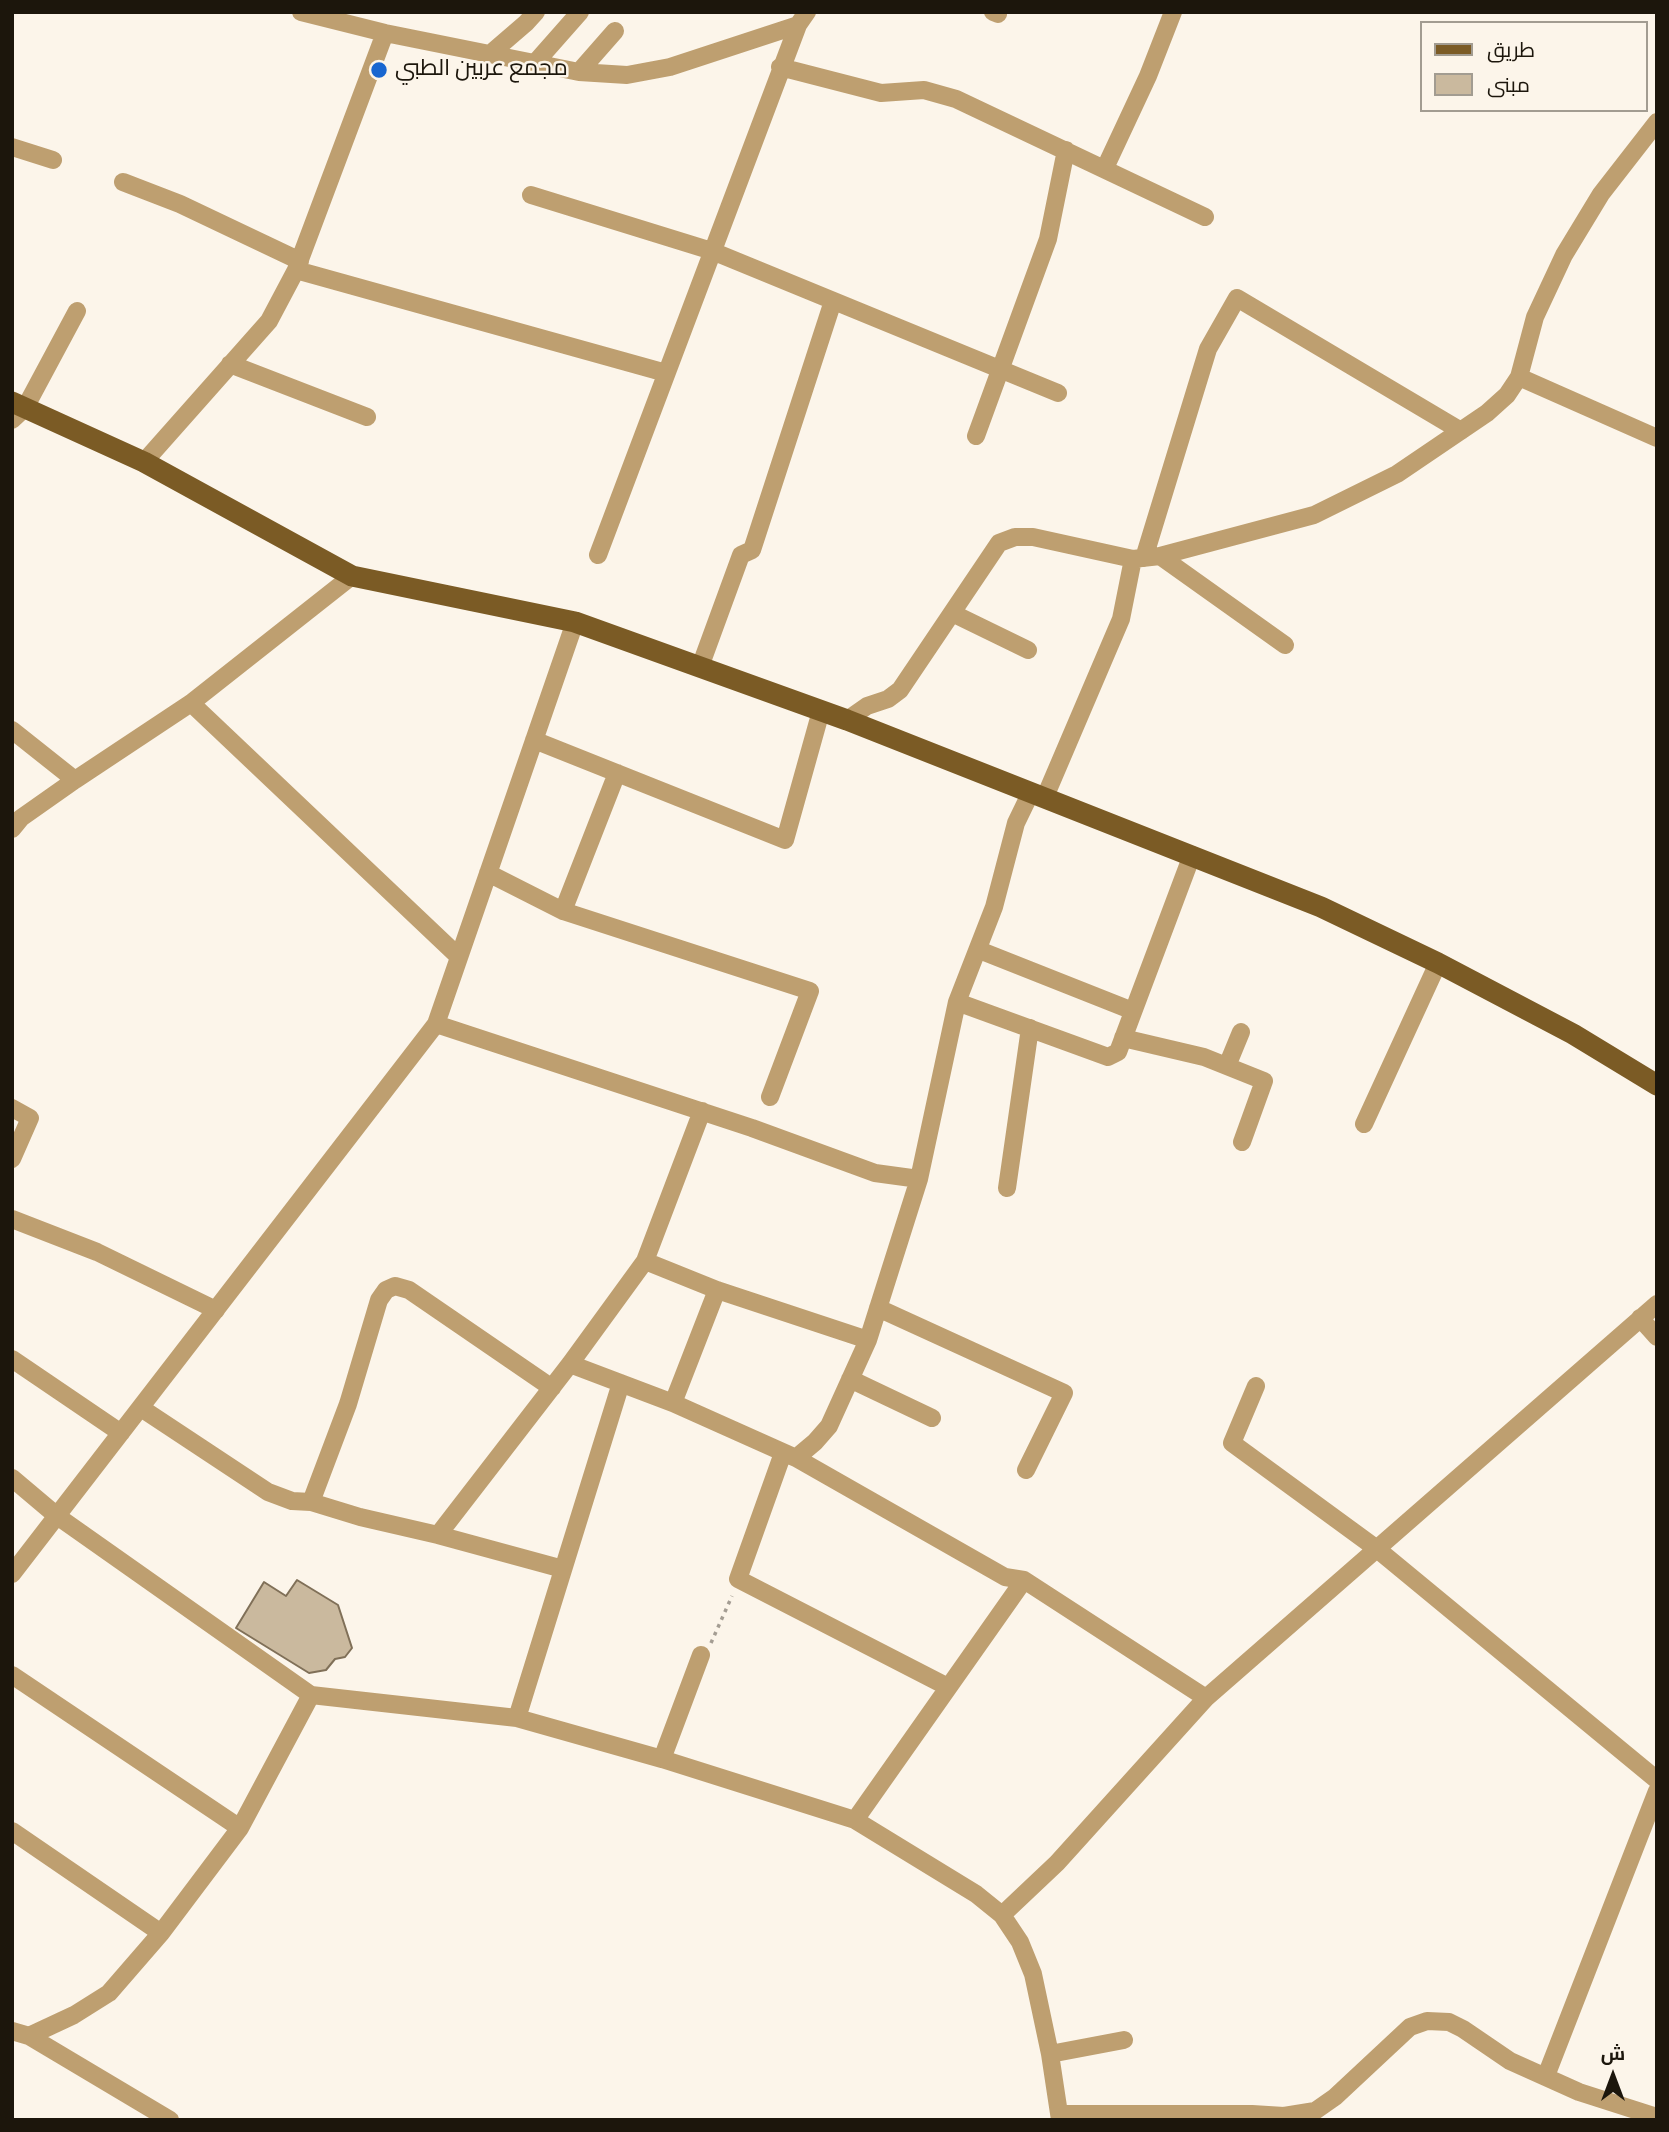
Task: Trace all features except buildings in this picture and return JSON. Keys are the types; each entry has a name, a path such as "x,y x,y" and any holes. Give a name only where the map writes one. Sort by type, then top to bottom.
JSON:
{"main road":[{"path":"16,410 144,462 352,576 575,622 847,720 1321,907 1438,963 1573,1034 1657,1085"}],"street":[{"path":"302,12 385,33 579,72 626,75 670,67 802,19"},
{"path":"489,54 536,12"},
{"path":"535,63 580,12"},
{"path":"1105,168 1148,76 1173,12"},
{"path":"598,555 780,67 802,19"},
{"path":"579,72 615,31"},
{"path":"144,462 269,321 298,265 385,33"},
{"path":"780,67 881,93 924,90 956,99 1205,217"},
{"path":"1145,558 1314,515 1397,474 1487,413 1507,395 1520,377 1535,317 1564,255 1601,194 1657,122"},
{"path":"12,147 53,160"},
{"path":"976,436 1048,239 1066,150"},
{"path":"123,182 180,204 298,265 666,373"},
{"path":"531,195 712,251 1058,393"},
{"path":"948,1687 738,1579 789,1456 815,1442 829,1426 868,1339 919,1179 957,1002 994,907 1016,823 1038,794 1121,619 1145,558 1208,349 1237,298 1461,431"},
{"path":"699,667 741,555 752,550 833,301"},
{"path":"16,410 77,310"},
{"path":"230,364 367,417"},
{"path":"1520,377 1657,438"},
{"path":"847,720 867,706 888,699 900,690 999,543 1014,537 1033,537 1145,558 1285,645"},
{"path":"12,829 21,818 191,703 352,576"},
{"path":"952,613 1028,650"},
{"path":"12,1574 436,1024 575,622"},
{"path":"191,703 459,957"},
{"path":"534,740 785,840 821,711"},
{"path":"12,730 75,780"},
{"path":"563,911 617,773"},
{"path":"957,1002 1108,1057 1118,1052 1192,855"},
{"path":"488,873 563,911 810,991 770,1097"},
{"path":"979,950 1133,1011"},
{"path":"1364,1124 1438,963"},
{"path":"436,1024 702,1111 875,1173 919,1179"},
{"path":"1007,1188 1030,1028"},
{"path":"1227,1066 1241,1032"},
{"path":"1124,1038 1204,1057 1264,1081 1242,1142"},
{"path":"12,1108 30,1118 12,1159"},
{"path":"438,1535 552,1388 645,1261 702,1111"},
{"path":"12,1219 97,1252 216,1310"},
{"path":"645,1261 717,1290 868,1339"},
{"path":"311,1502 348,1404 379,1300 386,1290 395,1286 409,1290 552,1388"},
{"path":"673,1403 717,1290"},
{"path":"1002,1915 1057,1863 1206,1698 1657,1304"},
{"path":"878,1308 1063,1392 1026,1470"},
{"path":"1640,1318 1657,1337"},
{"path":"12,1359 121,1433"},
{"path":"570,1364 673,1403 789,1456 1005,1577 1024,1580 1206,1698"},
{"path":"850,1379 932,1418"},
{"path":"517,1718 621,1383"},
{"path":"1256,1386 1232,1443 1377,1549 1657,1780"},
{"path":"141,1408 268,1492 292,1501 311,1502 563,1569"},
{"path":"12,1478 57,1516 311,1695 517,1718 662,1759 855,1819 976,1894 1002,1915 1020,1941 1033,1975 1060,2117 1252,2114 1286,2118 1315,2111 1335,2097 1410,2027 1427,2021 1449,2022 1464,2029 1510,2061 1578,2092 1657,2117"},
{"path":"855,1819 1024,1580"},
{"path":"662,1759 701,1655"},
{"path":"12,1675 240,1828"},
{"path":"20,2034 74,2015 109,1993 161,1933 240,1828 311,1695"},
{"path":"1546,2077 1657,1791"},
{"path":"12,1831 161,1933"},
{"path":"20,2034 170,2120"},
{"path":"1050,2054 1124,2040"}],"path":[{"path":"701,1655 707,1653 738,1579"}],"place":[{"name":"مجمع عربين الطبي","path":"379,70"}]}
